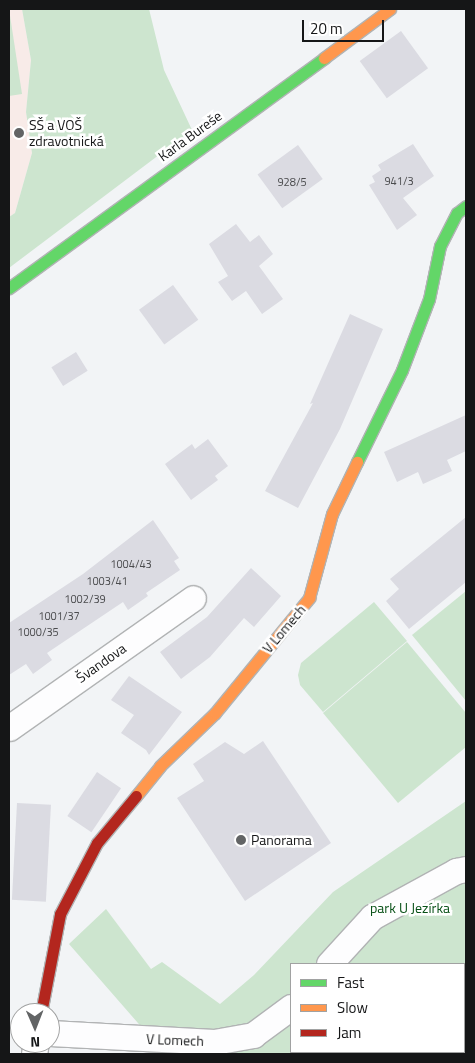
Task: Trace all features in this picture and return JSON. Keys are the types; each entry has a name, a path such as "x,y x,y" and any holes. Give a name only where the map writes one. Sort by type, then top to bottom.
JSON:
{"street":[{"name":"Karla Bureše","path":"9,288 390,9"},
{"name":"V Lomech","path":"43,1003 60,914 97,843 160,766 215,713 310,598 332,514 402,370 429,299 440,246 457,213 466,206"},
{"name":"Švandova","path":"9,728 193,598"},
{"path":"330,963 372,917 456,871 466,869"},
{"name":"V Lomech","path":"60,1034 214,1042 252,1035 290,1008"}],"shaded area":[{"name":"SŠ a VOŠ zdravotnická","path":"9,9 22,9 31,60 26,112 32,153 15,213 9,217"}],"green space":[{"path":"9,9 22,94 9,96"},
{"path":"22,9 149,9 164,70 192,130 9,268 9,217 15,213 32,153 26,112 31,60"},
{"path":"466,591 466,701 412,635"},
{"path":"374,602 407,641 323,712 300,685 298,675 301,663"},
{"path":"407,642 466,713 466,747 398,803 323,713"},
{"name":"park U Jezírka","path":"466,801 466,1054 165,1054 69,944 106,909 151,969 162,962 220,1004 254,975 333,892"}],"water":[{"path":"334,1053 418,1053 418,1054"}],"building":[{"path":"401,31 428,68 387,98 360,61"},
{"path":"413,144 434,176 403,198 417,215 397,230 369,185 375,182 372,176 381,170 378,165"},
{"path":"298,145 323,179 282,208 258,174"},
{"path":"236,224 250,242 259,235 273,254 259,266 283,299 262,314 246,291 232,301 218,282 228,276 209,244"},
{"path":"173,285 198,320 164,344 139,310"},
{"path":"350,314 383,329 340,429 298,508 265,491 313,403 310,404"},
{"path":"76,352 88,371 63,386 51,367"},
{"path":"466,415 466,451 447,460 452,471 423,484 418,472 397,482 384,452"},
{"path":"208,439 228,466 215,476 218,480 191,500 165,464 192,444 195,449"},
{"path":"466,517 466,582 409,629 386,601 399,589 390,579"},
{"path":"153,520 179,558 174,561 180,570 146,593 148,596 128,610 123,602 47,653 52,660 33,674 26,664 9,675 9,623 83,574"},
{"path":"251,568 281,596 254,627 244,618 210,657 181,679 160,652 207,617"},
{"path":"129,676 182,712 149,755 146,750 121,733 134,715 111,700"},
{"path":"263,741 331,843 245,901 177,798 204,781 193,764 225,742 244,754"},
{"path":"97,772 121,788 91,832 67,816"},
{"path":"17,803 51,805 46,902 12,900"}],"traffic: fast":[{"path":"9,288 324,58"},
{"path":"357,462 402,370 429,299 440,246 457,213 466,206"}],"traffic: slow":[{"path":"324,58 390,9"},
{"path":"136,796 160,766 215,713 309,598 332,514 357,462"}],"traffic: jam":[{"path":"43,1003 60,914 97,843 136,796"}],"place":[{"name":"SŠ a VOŠ zdravotnická","path":"19,133"},
{"name":"Panorama","path":"241,840"}]}
